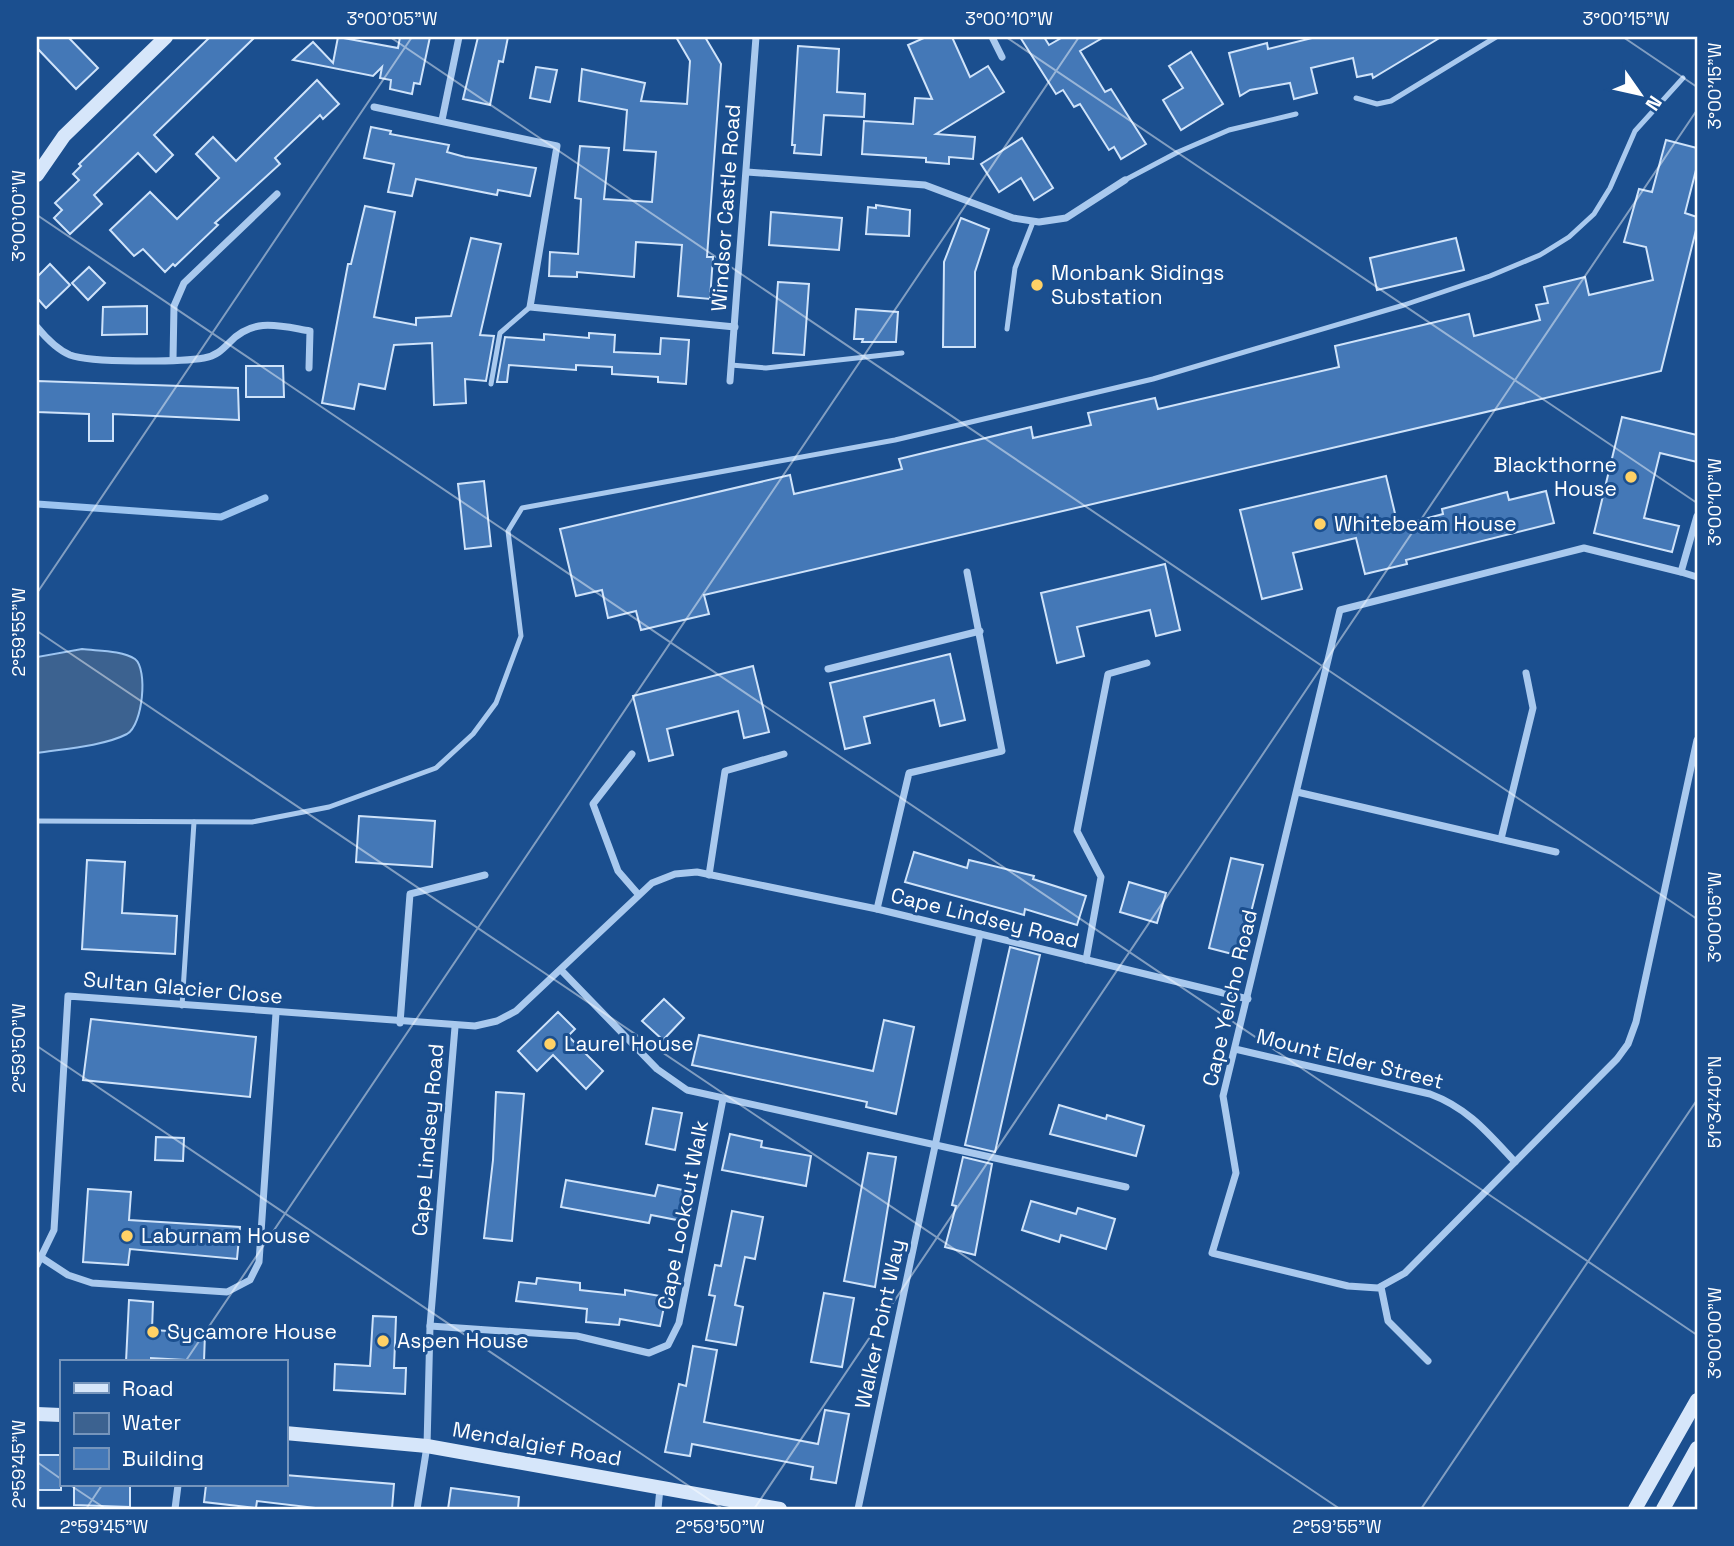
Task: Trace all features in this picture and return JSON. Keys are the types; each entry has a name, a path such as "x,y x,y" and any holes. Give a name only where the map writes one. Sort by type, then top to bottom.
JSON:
{"street":[{"path":"37,175 64,136 166,37"},
{"path":"442,120 459,37"},
{"name":"Windsor Castle Road","path":"730,381 756,37"},
{"path":"992,37 1002,57"},
{"path":"374,107 557,146 530,307 734,327"},
{"path":"747,172 925,185 1033,222 1066,218 1125,180"},
{"path":"173,359 174,306 184,283 277,194"},
{"path":"37,327 58,348 80,358 173,359 204,358 221,352 247,327 265,323 310,331 309,368"},
{"path":"1681,572 1697,516"},
{"name":"Cape Yelcho Road","path":"1381,1287 1348,1286 1212,1253 1236,1173 1223,1096 1340,610 1584,548 1697,577"},
{"name":"Cape Lindsey Road","path":"877,909 909,773 1002,751 967,572"},
{"path":"828,669 980,631"},
{"name":"Cape Lindsey Road","path":"1086,960 1101,877 1077,831 1108,674 1147,663"},
{"path":"1501,839 1533,708 1526,673"},
{"path":"1428,1361 1388,1321 1381,1287 1405,1273 1628,1044 1636,1022 1697,740"},
{"path":"632,754 593,804 618,871 638,894"},
{"path":"709,874 725,771 784,754"},
{"path":"1297,792 1556,852"},
{"name":"Cape Lindsey Road","path":"417,1509 427,1446 429,1326 455,1027 497,1021 516,1011 652,883 675,874 709,874 877,909 1248,999"},
{"path":"400,1023 410,894 485,875"},
{"name":"Walker Point Way","path":"858,1509 980,934"},
{"name":"Cape Lookout Walk","path":"561,970 670,1080 687,1090 936,1145"},
{"name":"Sultan Glacier Close","path":"39,1262 54,1230 68,996 455,1027"},
{"path":"39,1262 92,1283 227,1292 250,1280 259,1262 276,1013"},
{"name":"Mount Elder Street","path":"1235,1049 1430,1094 1453,1102 1473,1116 1515,1162"},
{"name":"Cape Lookout Walk","path":"429,1326 577,1336 649,1353 668,1345 680,1323 723,1099"},
{"path":"936,1145 1126,1186"},
{"path":"1635,1509 1697,1399"},
{"path":"37,1414 60,1415"},
{"name":"Mendalgief Road","path":"287,1433 427,1446 780,1509"},
{"path":"1664,1509 1697,1448"},
{"path":"175,1509 178,1486"},
{"path":"658,1509 660,1488"}],"lane":[{"path":"1356,98 1377,104 1391,101 1496,37"},
{"path":"37,821 252,822 329,807 436,768 474,734 496,703 521,636 508,531 522,508 895,440 1153,379 1405,306 1490,276 1540,255 1569,237 1594,214 1610,188 1635,131 1683,78"},
{"path":"1125,180 1178,152 1229,131 1296,114"},
{"path":"1007,329 1015,268 1033,222"},
{"path":"491,384 500,334 530,307"},
{"path":"732,365 766,368 902,353"},
{"path":"181,1006 194,822"}],"water":[{"path":"82,649 116,652 135,659 139,665 142,685 137,720 127,734 118,738 37,753 37,657"}],"building":[{"path":"37,37 68,37 98,68 76,89 37,48"},
{"path":"210,37 255,37 154,135 173,155 156,172 138,153 94,195 102,204 70,234 54,218 62,210 55,203 79,180 73,174 81,166 79,164"},
{"path":"338,37 398,48 400,37 430,37 420,84 414,83 412,94 390,89 391,80 380,78 382,67 373,76 293,60 313,42 333,63"},
{"path":"478,37 508,37 503,62 499,61 490,105 463,99"},
{"path":"676,37 705,37 721,64 707,257 713,257 710,299 678,296 682,245 636,242 634,277 577,272 577,277 549,276 550,252 578,254 581,199 575,198 580,146 609,148 604,199 652,202 656,152 624,150 627,110 579,101 582,69 645,83 641,101 687,104 690,61"},
{"path":"926,37 952,37 970,77 988,66 1004,92 936,134 975,137 973,159 949,157 949,164 926,162 926,158 862,154 864,121 913,124 915,98 932,99 908,45"},
{"path":"1020,37 1044,37 1049,45 1063,37 1104,37 1080,51 1105,92 1111,89 1146,144 1121,159 1114,147 1109,150 1080,104 1074,107 1063,90 1056,94"},
{"path":"1316,37 1441,37 1373,78 1372,74 1357,77 1353,58 1311,68 1317,93 1294,99 1290,83 1250,90 1240,96 1229,53 1267,43 1268,49"},
{"path":"798,46 839,49 837,92 865,94 864,117 824,115 821,155 794,153 795,145 792,145"},
{"path":"1191,52 1223,104 1181,130 1163,100 1183,88 1169,66"},
{"path":"536,67 557,70 550,102 530,98"},
{"path":"317,80 339,104 323,119 320,115 275,158 280,164 215,223 218,225 175,266 173,264 165,272 143,249 134,256 110,230 150,192 177,219 219,178 196,154 213,137 236,161"},
{"path":"371,127 391,131 390,134 449,145 447,152 465,157 536,168 530,196 498,190 497,195 416,179 412,196 388,192 394,164 364,158"},
{"path":"1022,138 1053,188 1034,200 1021,178 999,192 981,164"},
{"path":"1666,140 1697,148 1697,166 1685,213 1697,217 1697,226 1661,371 704,595 709,614 641,630 636,611 608,618 602,590 576,596 560,529 790,475 794,494 902,469 899,459 1031,427 1033,438 1091,425 1088,413 1155,398 1158,409 1339,367 1335,346 1469,314 1474,336 1540,320 1536,305 1548,303 1544,287 1585,277 1589,295 1653,280 1646,247 1624,242 1639,189 1652,192"},
{"path":"876,205 910,210 909,236 866,234 868,207 876,208"},
{"path":"365,206 395,212 374,317 416,325 416,318 451,316 471,238 501,244 480,335 494,336 486,381 465,379 466,403 434,405 432,343 394,345 385,389 359,384 354,409 322,403 348,264 351,264"},
{"path":"771,212 842,218 839,250 769,245"},
{"path":"961,218 989,229 975,272 975,347 943,347 944,262"},
{"path":"1456,238 1464,270 1377,290 1370,258"},
{"path":"50,264 70,285 46,308 37,298 37,277"},
{"path":"89,267 105,283 88,300 72,283"},
{"path":"778,282 809,284 804,355 773,353"},
{"path":"147,306 147,334 102,335 103,307"},
{"path":"856,309 898,312 896,342 862,342 863,339 854,339"},
{"path":"589,333 615,335 614,352 660,354 661,338 689,340 686,384 658,382 658,377 612,374 612,367 576,365 576,370 509,365 507,382 497,382 505,337 544,340 544,334 589,338"},
{"path":"246,366 283,366 284,397 246,397"},
{"path":"37,381 238,388 239,420 113,414 113,441 89,441 89,414 37,412"},
{"name":"Blackthorne House","path":"1622,417 1697,435 1697,462 1660,453 1644,518 1679,526 1672,552 1594,533"},
{"name":"Whitebeam House","path":"1386,476 1398,526 1443,514 1442,509 1507,492 1509,500 1546,491 1554,523 1406,560 1407,564 1365,574 1356,538 1293,553 1302,589 1262,599 1240,510"},
{"path":"484,481 491,546 465,549 458,484"},
{"path":"1165,564 1180,630 1156,636 1150,610 1077,627 1084,656 1057,663 1041,593"},
{"path":"950,654 965,720 940,726 934,700 864,717 870,743 845,749 830,683"},
{"path":"753,666 769,732 744,738 738,711 667,729 673,755 649,761 633,696"},
{"path":"359,816 435,821 432,867 356,862"},
{"path":"914,852 967,868 969,860 1034,876 1033,879 1086,896 1077,925 1025,909 1024,915 905,882"},
{"path":"1231,858 1263,865 1240,956 1209,948"},
{"path":"87,860 125,862 122,913 177,916 175,954 82,949"},
{"path":"1129,882 1166,893 1157,923 1120,912"},
{"path":"1010,947 1040,955 995,1152 965,1145"},
{"path":"664,999 684,1018 663,1040 642,1021"},
{"name":"Laurel House","path":"558,1012 575,1029 568,1036 603,1071 586,1089 553,1055 537,1071 518,1051"},
{"path":"91,1019 256,1037 250,1097 83,1080"},
{"path":"884,1020 914,1027 896,1114 866,1107 867,1102 692,1065 699,1035 873,1071"},
{"path":"496,1092 524,1094 512,1241 484,1238 493,1160"},
{"path":"1059,1105 1106,1119 1107,1115 1144,1126 1136,1156 1050,1134"},
{"path":"653,1108 682,1113 675,1150 646,1144"},
{"path":"730,1134 762,1141 761,1147 811,1156 806,1186 722,1170"},
{"path":"156,1137 184,1138 183,1161 155,1160"},
{"path":"868,1153 896,1157 875,1287 844,1281"},
{"path":"963,1157 992,1164 975,1255 945,1247 956,1206 952,1205"},
{"path":"566,1180 655,1196 658,1185 688,1191 682,1221 651,1215 649,1223 561,1207"},
{"name":"Laburnam House","path":"88,1189 131,1192 129,1220 240,1227 237,1259 130,1249 128,1265 83,1262"},
{"path":"1031,1201 1076,1214 1078,1208 1115,1219 1106,1249 1061,1235 1059,1242 1022,1230"},
{"path":"732,1211 763,1217 755,1259 745,1257 735,1305 743,1307 736,1345 706,1340 715,1296 709,1295 715,1265 721,1266"},
{"path":"537,1278 580,1283 580,1290 625,1295 625,1290 666,1297 660,1326 620,1319 619,1325 586,1322 587,1309 516,1301 519,1282 536,1284"},
{"path":"824,1293 854,1298 842,1367 811,1362"},
{"name":"Sycamore House","path":"129,1300 153,1302 152,1330 205,1333 204,1360 126,1360"},
{"name":"Aspen House","path":"373,1316 396,1317 394,1368 406,1368 405,1394 334,1390 335,1364 370,1366"},
{"path":"693,1346 717,1350 704,1422 818,1444 825,1410 849,1414 836,1483 811,1479 813,1467 692,1444 690,1456 665,1452 679,1384 686,1386"},
{"path":"37,1455 60,1455 61,1490 37,1490"},
{"path":"287,1475 394,1484 392,1509 324,1509 257,1501 256,1508 204,1502 206,1486 287,1486"},
{"path":"74,1486 130,1486 130,1507 74,1505"},
{"path":"451,1488 519,1497 518,1509 448,1509"}],"waterway":[{"path":"37,504 221,517 265,498"}],"place":[{"name":"Monbank Sidings Substation","path":"1037,285"},
{"name":"Blackthorne House","path":"1631,477"},
{"name":"Whitebeam House","path":"1320,524"},
{"name":"Laurel House","path":"550,1044"},
{"name":"Laburnam House","path":"127,1236"},
{"name":"Sycamore House","path":"153,1332"},
{"name":"Aspen House","path":"383,1341"}]}
